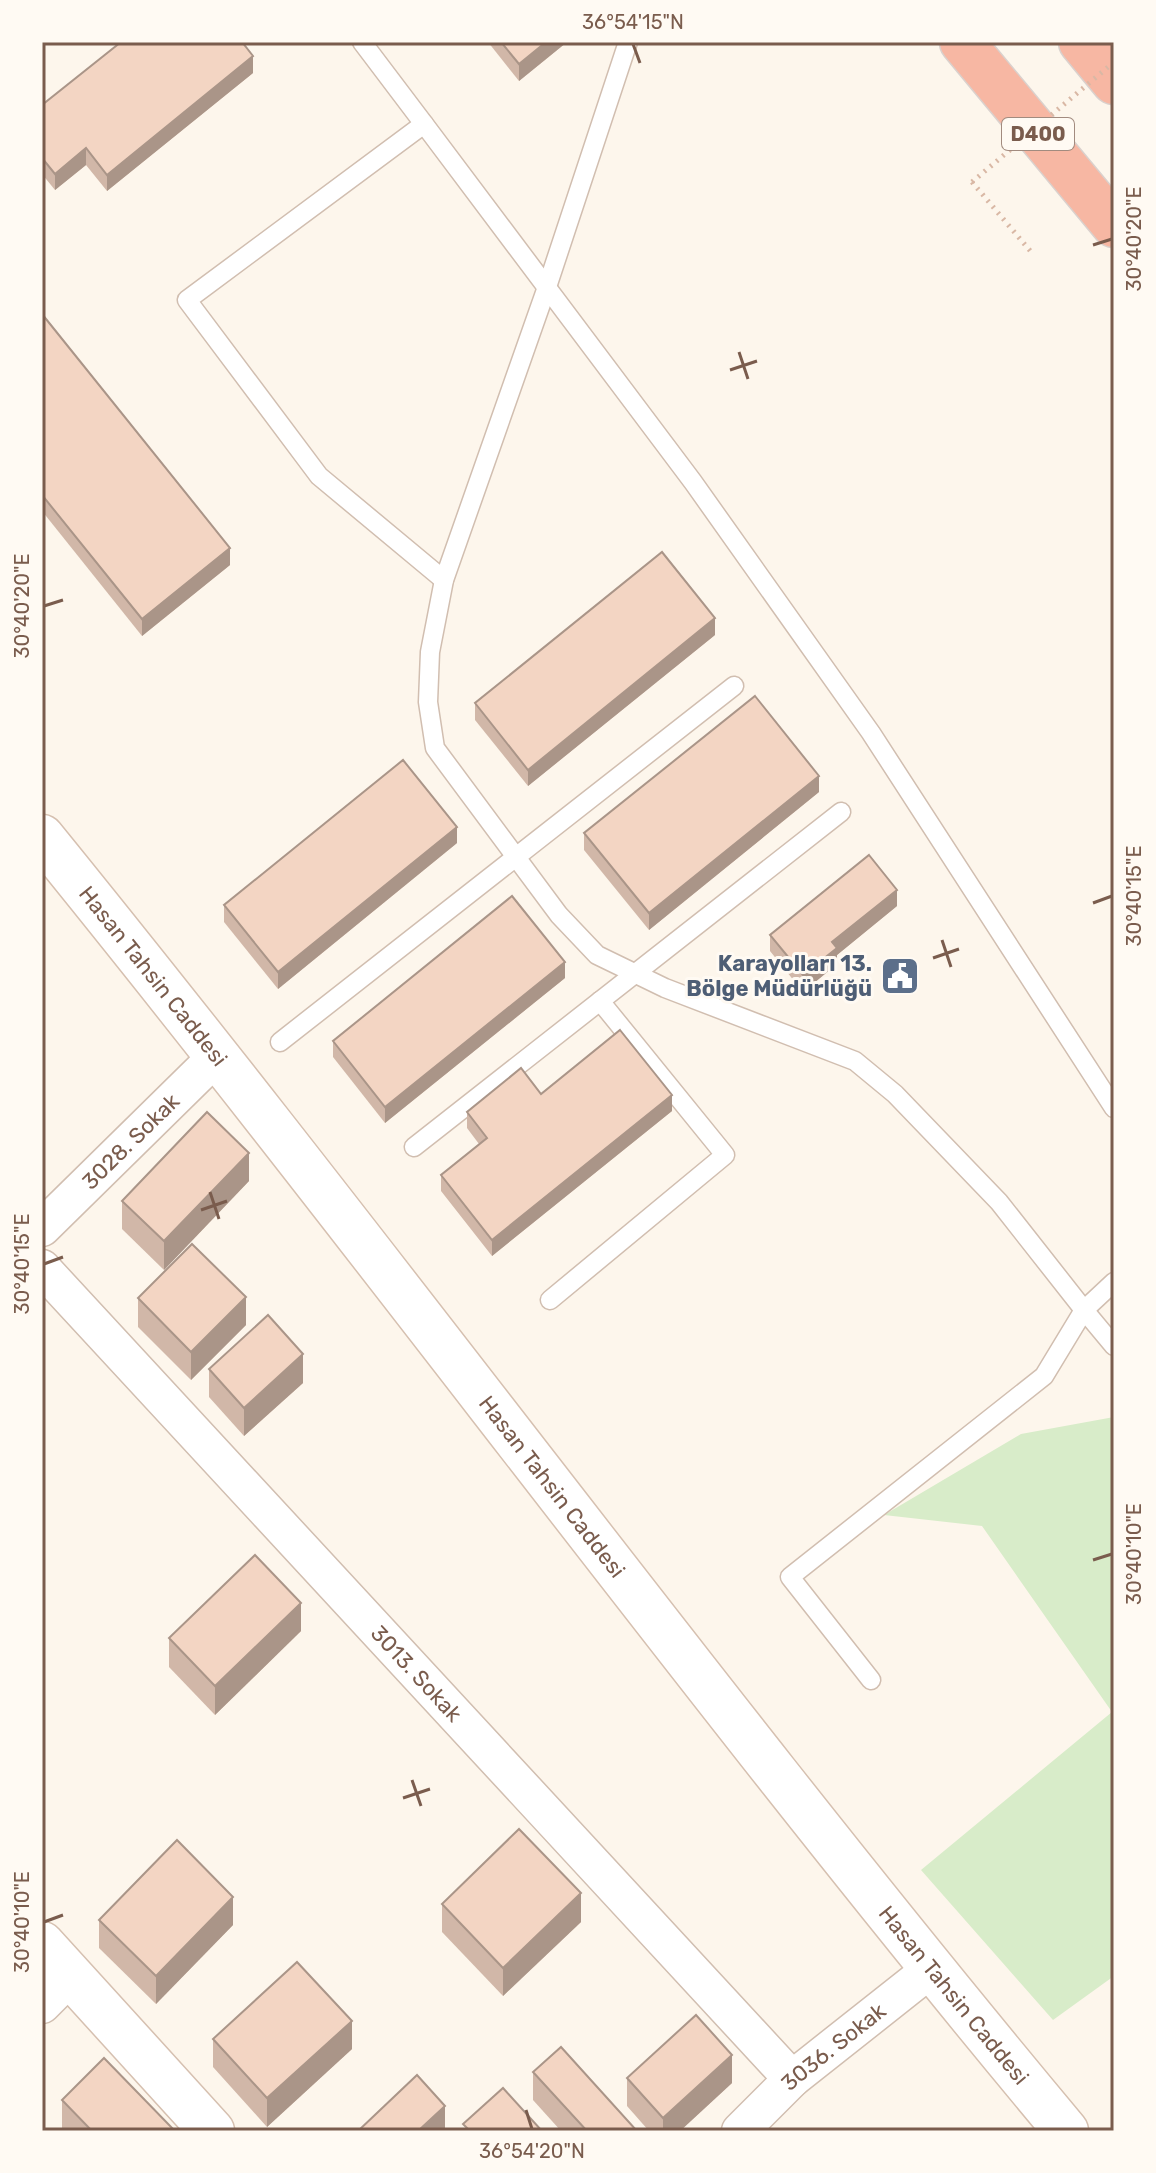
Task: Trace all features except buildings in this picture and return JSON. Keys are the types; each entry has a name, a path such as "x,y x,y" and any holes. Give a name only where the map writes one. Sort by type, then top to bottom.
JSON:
{"highway":[{"name":"D400","path":"962,42 1114,225"},
{"path":"1081,42 1114,82"}],"street":[{"name":"Hasan Tahsin Caddesi","path":"43,841 219,1054 931,1969 1066,2131"},
{"name":"3028. Sokak","path":"42,1228 219,1054"},
{"name":"3013. Sokak","path":"42,1268 792,2079"},
{"path":"42,1944 212,2131"},
{"name":"3036. Sokak","path":"750,2128 792,2079 931,1969"},
{"path":"42,2005 72,1975"}],"lane":[{"path":"362,42 693,482 871,733 1114,1108"},
{"path":"628,42 547,287 444,580 430,652 428,702 435,748 514,858 559,915 597,955 772,1031 855,1061 895,1094 999,1202 1114,1346"},
{"path":"424,124 187,300 319,476 444,580"},
{"path":"280,1042 734,686"},
{"path":"414,1147 841,812"},
{"path":"550,1300 725,1155 600,1001"},
{"path":"871,1680 790,1577 1044,1376 1084,1310 1114,1282"}],"path":[{"path":"1032,253 972,182 1114,62"}],"green space":[{"path":"1114,1417 1114,1976 1053,2020 921,1870 1112,1712 982,1526 884,1515 1021,1434"}],"place":[{"name":"Karayolları 13. Bölge Müdürlüğü","path":"900,976"}]}
